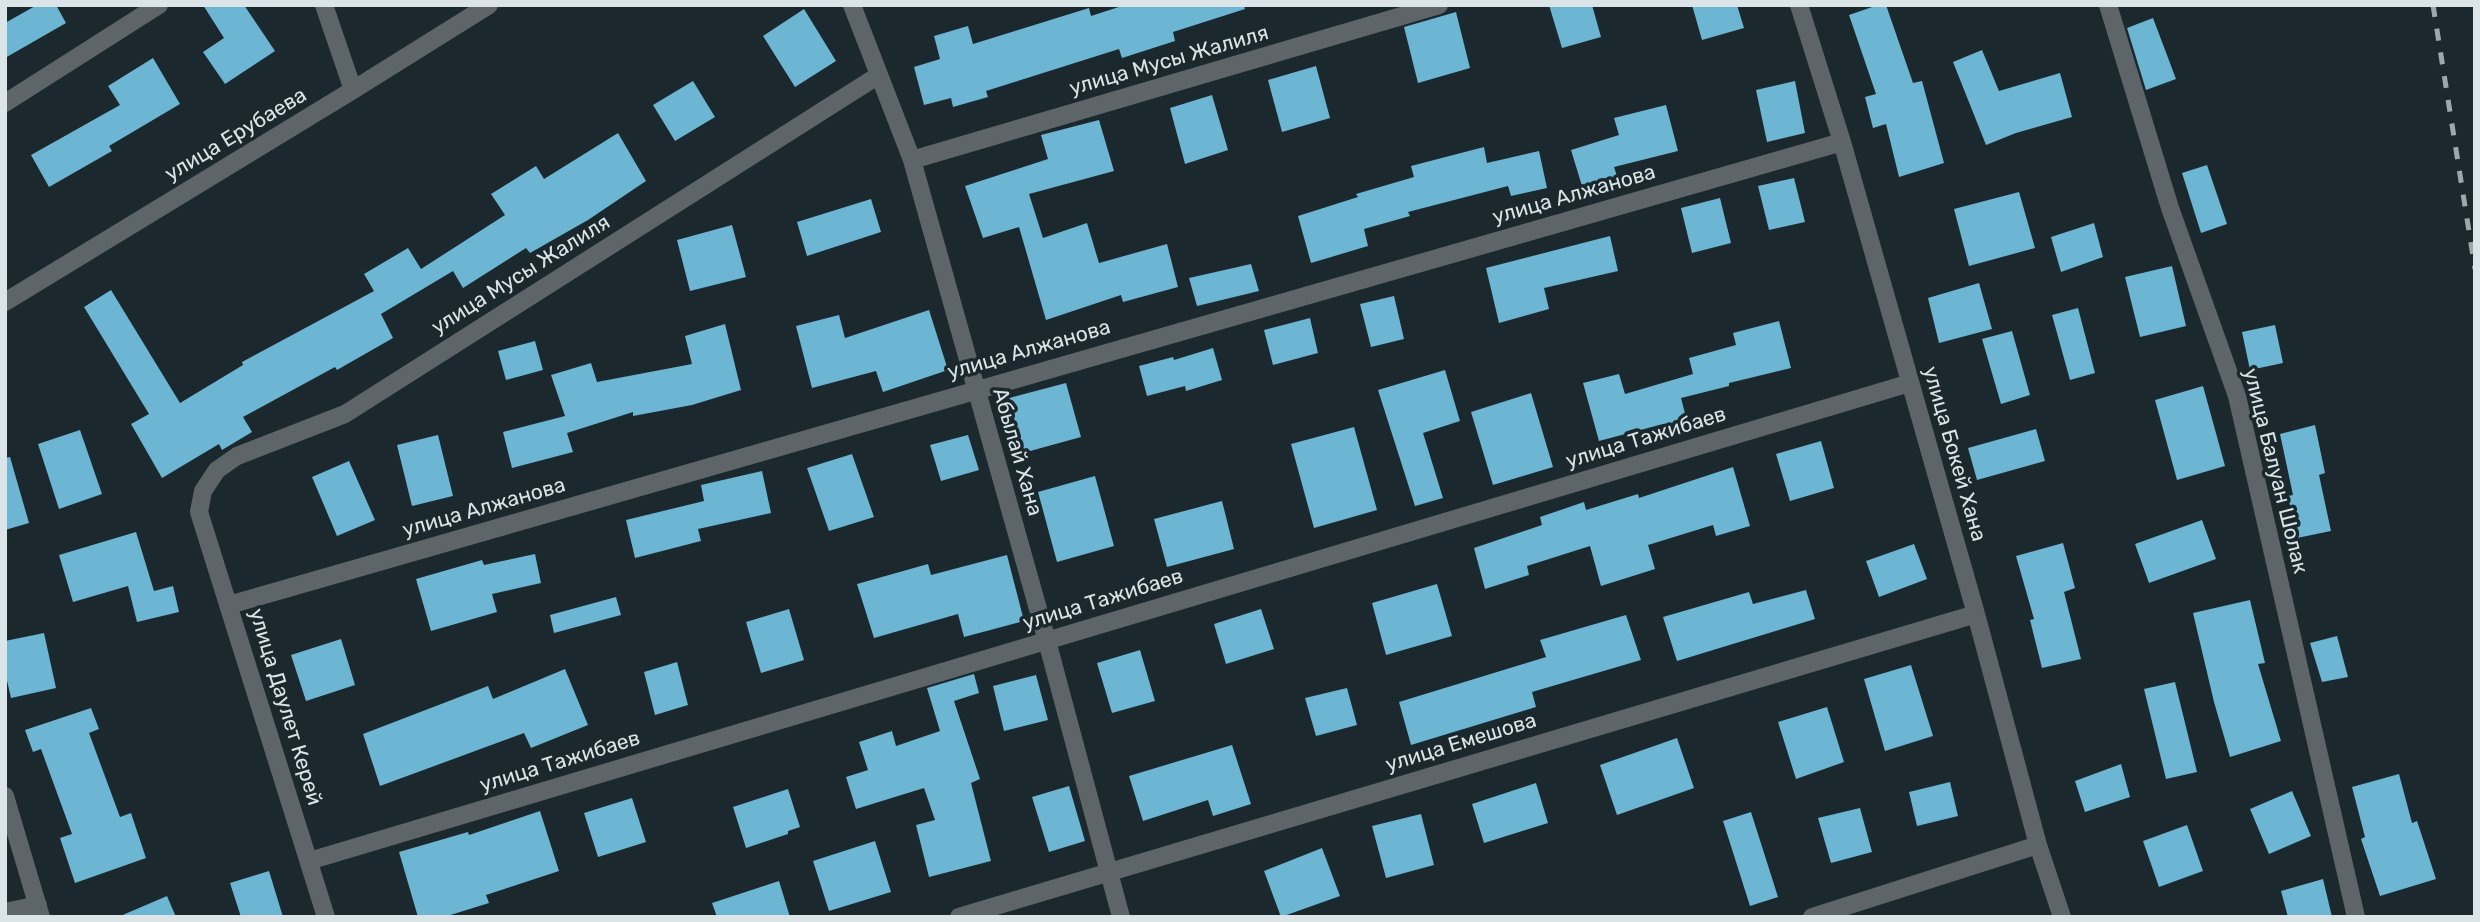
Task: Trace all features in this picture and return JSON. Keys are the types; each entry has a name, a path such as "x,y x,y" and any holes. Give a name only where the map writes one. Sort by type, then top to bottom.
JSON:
{"street":[{"path":"5,103 159,5"},
{"path":"324,5 354,90"},
{"name":"улица Ерубаева","path":"5,302 489,5"},
{"name":"улица Мусы Жалиля","path":"912,160 1439,5"},
{"name":"улица Бокей Хана","path":"1799,5 1842,142 1976,614 2038,845 2062,917"},
{"name":"улица Балуан Шолак","path":"2108,5 2170,208 2237,396 2356,917"},
{"name":"Абылай Хана","path":"854,6 912,160 1047,641 1121,917"},
{"name":"улица Мусы Жалиля","path":"199,512 203,491 218,470 237,456 345,414 879,75"},
{"name":"улица Алжанова","path":"229,605 1842,142"},
{"name":"улица Тажибаев","path":"309,861 1910,383"},
{"name":"улица Даулет Керей","path":"199,512 326,917"},
{"name":"улица Емешова","path":"958,917 1976,614"},
{"path":"5,796 40,911 5,912"},
{"path":"1812,917 2038,845"}],"building":[{"path":"37,5 56,5 66,23 5,58 5,23"},
{"path":"203,5 244,5 275,51 225,84 203,52 224,38"},
{"path":"1125,5 1244,5 1245,9 1173,32 1175,41 1122,58 1119,49 986,91 988,97 953,107 951,98 924,105 914,67 940,59 934,36 968,26 973,44 1089,8 1091,16"},
{"path":"1549,5 1592,5 1601,37 1562,48"},
{"path":"1692,5 1737,5 1744,28 1702,40"},
{"path":"1886,5 1913,83 1922,81 1944,163 1899,177 1886,124 1873,128 1865,97 1876,94 1849,15"},
{"path":"804,9 836,61 795,87 763,36"},
{"path":"1456,12 1470,68 1418,83 1404,27"},
{"path":"2153,18 2176,79 2146,90 2127,28"},
{"path":"1982,50 1999,91 2060,73 2072,117 2016,133 1986,145 1953,62"},
{"path":"153,58 180,104 109,146 112,151 49,187 31,155 120,105 108,86"},
{"path":"1316,66 1330,118 1282,132 1268,80"},
{"path":"693,81 715,117 675,141 653,105"},
{"path":"1795,81 1805,133 1767,142 1756,90"},
{"path":"1212,95 1228,150 1185,164 1170,108"},
{"path":"1666,105 1678,151 1614,167 1617,176 1582,186 1571,150 1619,135 1614,118"},
{"path":"1099,120 1114,171 1029,194 1043,238 1087,223 1099,263 1167,244 1178,287 1123,302 1121,295 1046,320 1019,227 983,238 965,186 1048,159 1041,135"},
{"path":"618,133 646,181 588,220 530,253 526,248 463,288 453,271 381,314 393,338 337,370 335,367 243,417 252,432 222,450 219,444 162,478 131,424 149,414 84,307 111,290 180,403 243,365 242,362 374,291 364,274 408,248 421,269 505,215 491,194 536,166 544,179"},
{"path":"1484,147 1487,163 1539,151 1547,188 1511,196 1508,186 1408,212 1410,216 1364,229 1368,246 1311,263 1298,216 1358,197 1356,194 1414,177 1411,166"},
{"path":"2207,165 2227,224 2201,233 2182,173"},
{"path":"1794,178 1805,222 1769,230 1758,186"},
{"path":"2019,192 2035,248 1969,266 1954,209"},
{"path":"1720,198 1731,243 1692,253 1681,208"},
{"path":"871,199 881,232 807,256 797,222"},
{"path":"2094,223 2103,257 2061,272 2051,237"},
{"path":"732,225 746,277 690,291 677,240"},
{"path":"1610,236 1618,271 1544,288 1549,309 1499,323 1486,268"},
{"path":"1251,264 1259,291 1197,306 1189,278"},
{"path":"2172,266 2186,326 2140,337 2125,277"},
{"path":"1979,283 1992,329 1939,343 1928,298"},
{"path":"1394,296 1404,339 1371,347 1360,304"},
{"path":"2078,308 2095,373 2070,380 2052,315"},
{"path":"929,310 948,370 883,392 876,371 812,388 796,326 839,315 845,338"},
{"path":"1310,318 1318,353 1273,365 1264,330"},
{"path":"1779,321 1791,368 1681,398 1687,421 1664,427 1663,424 1599,441 1583,383 1619,374 1625,394 1693,374 1689,358 1736,345 1733,333"},
{"path":"725,324 741,390 692,405 633,416 633,412 567,433 573,452 512,468 503,432 565,416 551,375 591,363 597,382 692,364 685,336"},
{"path":"2275,325 2283,363 2250,370 2242,332"},
{"path":"2012,331 2030,395 2001,404 1982,339"},
{"path":"535,341 543,370 506,380 498,351"},
{"path":"1213,348 1222,380 1186,391 1185,386 1147,396 1139,366 1173,357 1174,360"},
{"path":"1445,370 1460,421 1423,433 1443,498 1415,506 1378,390"},
{"path":"1066,383 1081,437 1023,453 1009,398"},
{"path":"2203,386 2225,466 2177,480 2155,400"},
{"path":"1531,393 1553,467 1493,485 1471,412"},
{"path":"2315,425 2325,473 2319,475 2331,531 2297,538 2288,496 2293,495 2280,434"},
{"path":"1354,427 1377,510 1314,528 1291,444"},
{"path":"2036,429 2045,461 1977,480 1968,448"},
{"path":"80,430 102,494 59,509 38,444"},
{"path":"438,435 453,496 412,506 397,445"},
{"path":"968,435 979,470 941,481 930,445"},
{"path":"1821,441 1834,488 1790,501 1776,454"},
{"path":"852,454 874,517 829,531 807,468"},
{"path":"10,457 29,523 5,530 5,458"},
{"path":"349,461 375,520 337,536 312,477"},
{"path":"1733,467 1750,526 1716,536 1713,525 1648,545 1655,569 1601,586 1590,546 1527,566 1529,575 1485,589 1474,548 1542,525 1540,517 1584,502 1586,510 1638,494 1639,498"},
{"path":"762,471 771,513 698,529 701,541 635,558 626,520 704,501 701,485"},
{"path":"1095,476 1114,546 1057,562 1038,492"},
{"path":"1222,501 1234,549 1167,567 1154,519"},
{"path":"2202,520 2216,559 2149,583 2135,544"},
{"path":"136,532 154,591 173,586 179,612 137,622 128,586 73,602 59,555"},
{"path":"2063,543 2075,588 2064,592 2081,659 2042,668 2030,620 2034,619 2016,556"},
{"path":"1914,544 1927,579 1879,597 1866,561"},
{"path":"535,554 541,583 492,594 497,612 431,631 416,579 482,560 484,565"},
{"path":"1007,555 1024,621 964,637 958,614 874,638 857,584 928,564 931,575"},
{"path":"1437,584 1452,636 1386,655 1372,603"},
{"path":"1806,590 1815,619 1677,661 1663,617 1749,592 1753,604"},
{"path":"616,597 621,615 554,633 550,615"},
{"path":"2250,600 2265,663 2258,664 2281,741 2230,757 2193,613"},
{"path":"789,609 804,660 761,673 746,622"},
{"path":"1261,609 1274,649 1226,664 1214,624"},
{"path":"1626,615 1641,660 1532,692 1536,707 1411,745 1399,702 1546,657 1540,640"},
{"path":"44,633 56,688 11,698 5,672 5,641"},
{"path":"2337,636 2348,677 2322,682 2310,643"},
{"path":"341,639 355,685 306,701 291,655"},
{"path":"1140,650 1155,701 1112,713 1097,663"},
{"path":"677,662 688,705 655,715 644,672"},
{"path":"1911,665 1933,736 1885,751 1864,679"},
{"path":"565,669 588,725 531,748 524,733 380,786 363,734 488,686 493,699"},
{"path":"974,674 979,693 954,701 980,779 971,783 991,861 929,877 916,825 935,820 924,788 856,809 846,777 868,770 859,742 892,731 896,746 940,731 927,688"},
{"path":"1036,675 1048,720 1004,731 993,686"},
{"path":"2175,682 2197,772 2166,779 2144,689"},
{"path":"1347,688 1357,725 1316,736 1305,698"},
{"path":"1827,707 1844,762 1796,779 1778,722"},
{"path":"91,708 99,729 89,733 120,817 131,813 146,858 75,883 60,838 72,834 41,749 33,752 25,730"},
{"path":"1677,738 1694,788 1617,815 1600,765"},
{"path":"1232,745 1251,804 1213,816 1208,800 1143,821 1129,776"},
{"path":"2121,764 2130,797 2085,812 2075,781"},
{"path":"2399,774 2412,823 2417,821 2436,879 2380,896 2361,839 2365,837 2352,787"},
{"path":"1950,782 1958,816 1917,826 1909,792"},
{"path":"1536,783 1548,823 1484,843 1472,804"},
{"path":"1069,786 1085,841 1049,852 1032,797"},
{"path":"788,789 800,827 788,831 788,834 746,848 733,807"},
{"path":"2292,791 2311,836 2269,854 2250,809"},
{"path":"632,798 646,842 598,857 584,813"},
{"path":"1860,808 1872,852 1831,863 1818,818"},
{"path":"540,811 559,871 486,895 489,903 444,917 418,917 399,852 468,832 469,835"},
{"path":"1751,812 1778,897 1750,906 1723,821"},
{"path":"1421,814 1434,865 1386,878 1372,826"},
{"path":"2187,825 2203,871 2159,887 2143,841"},
{"path":"875,841 891,892 829,911 813,861"},
{"path":"1322,848 1340,896 1281,917 1264,871"},
{"path":"269,871 283,917 241,917 230,883"},
{"path":"2323,879 2332,917 2288,917 2281,891"},
{"path":"779,881 790,917 717,917 712,903"},
{"path":"167,896 176,917 118,917"}],"railway":[{"path":"2433,5 2475,269"}]}
